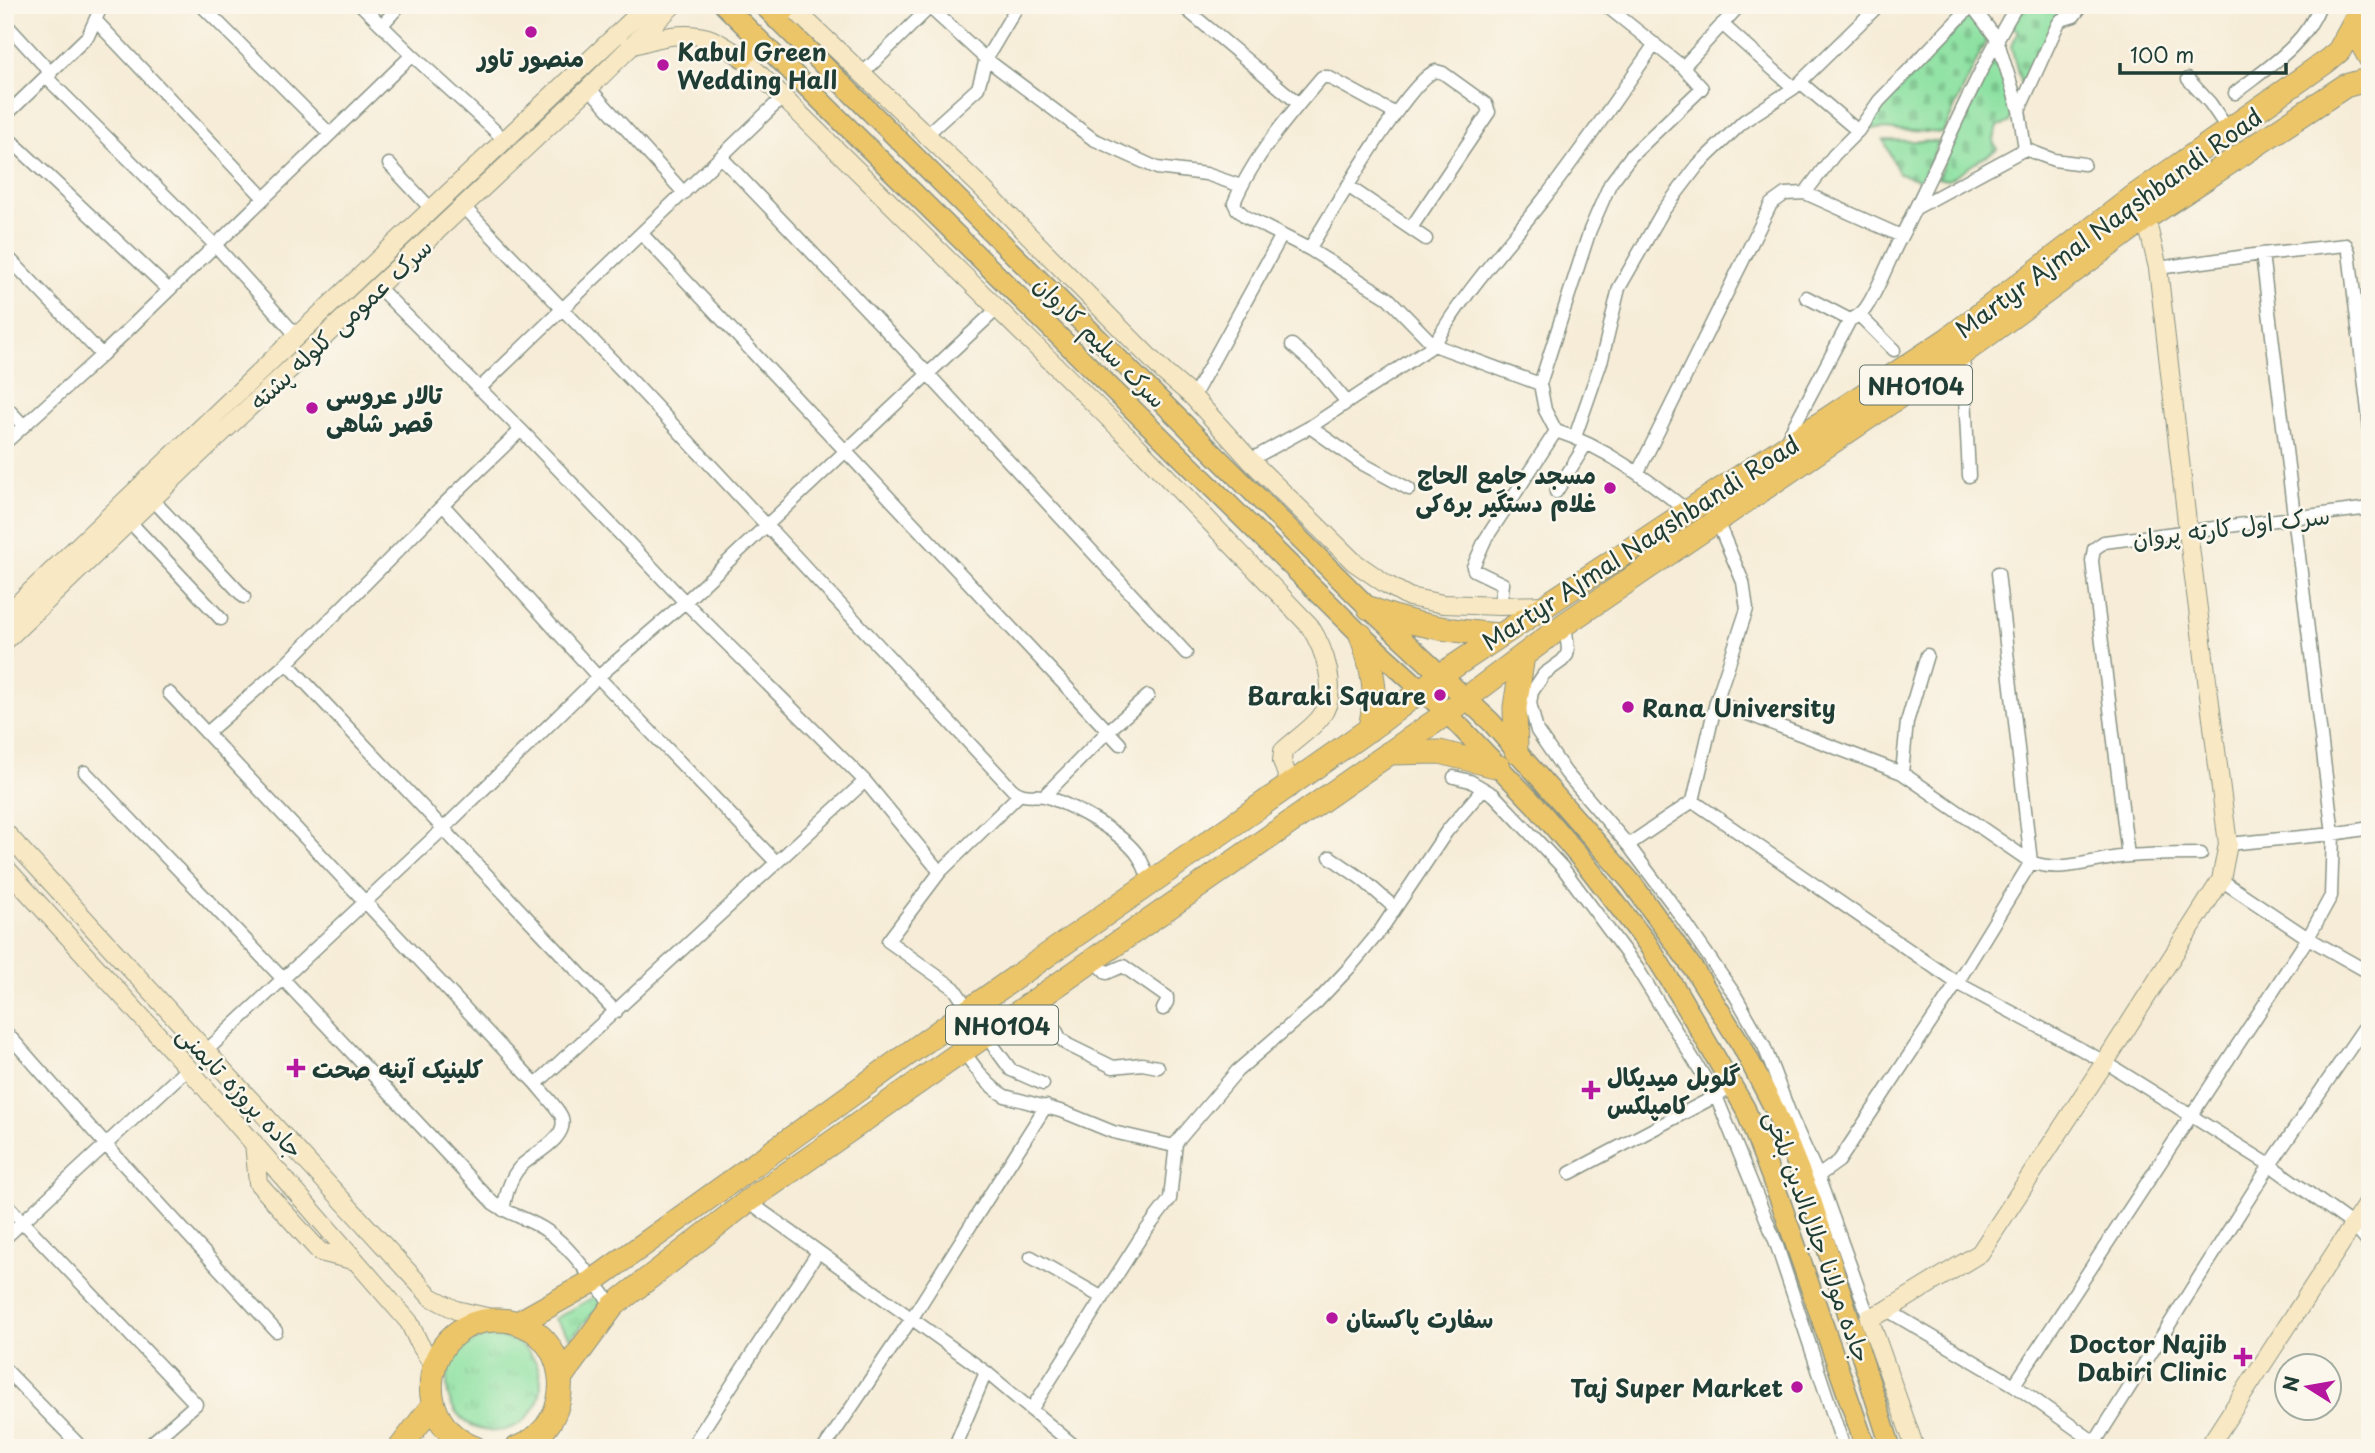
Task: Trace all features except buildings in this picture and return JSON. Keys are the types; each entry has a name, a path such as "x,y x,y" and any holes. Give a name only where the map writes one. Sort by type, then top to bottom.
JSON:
{"highway":[{"name":"NH0104","path":"2359,10 2361,42 2370,58"},
{"name":"Martyr Ajmal Naqshbandi Road","path":"1421,690 1500,635 1948,340 2136,195 2327,61 2339,51 2359,10"},
{"name":"Martyr Ajmal Naqshbandi Road","path":"1466,698 1565,624 1963,353 2146,218 2345,86 2370,79"},
{"path":"1369,608 1412,624 1500,635"},
{"path":"1361,635 1374,682 1374,710 1369,730"},
{"path":"1516,751 1515,707 1523,656"},
{"name":"NH0104","path":"433,1365 447,1341 470,1325 508,1322 593,1281 969,1010 1369,730 1421,690"},
{"name":"NH0104","path":"527,1446 549,1426 560,1402 561,1377 613,1306 748,1201 1466,698"},
{"path":"1389,753 1440,752 1499,768"},
{"path":"508,1322 539,1335 554,1354 561,1377"},
{"path":"433,1365 430,1385 432,1405 443,1426 461,1443 475,1448"},
{"path":"400,1448 432,1405"}],"main road":[{"path":"631,5 625,39 670,35 710,38 743,58 1138,447 1309,625 1326,656 1329,696 1322,716 1283,751 1282,761 1290,784"},
{"name":"سرک عمومی کلوله پشته","path":"5,641 589,88 648,5"},
{"name":"سرک عمومی کلوله پشته","path":"5,616 505,140 625,39 673,5"},
{"name":"جاده مولانا جلال‌الدین بلخی","path":"724,5 1361,635 1447,713 1588,867 1647,943 1724,1091 1745,1108 1780,1200 1866,1448"},
{"name":"سرک سلیم کاروان","path":"763,5 785,10 1369,608 1441,675"},
{"path":"785,10 863,72 927,134 1165,373 1193,397 1250,460 1354,562 1409,597 1443,604 1546,605"},
{"path":"743,58 758,41"},
{"path":"1914,1448 1869,1318 1887,1310 1980,1253 2221,880 2228,844 2158,268 2146,218 2136,195"},
{"name":"جاده مولانا جلال‌الدین بلخی","path":"1441,675 1516,751 1632,883 1695,971 1742,1046 1776,1110 1811,1199 1891,1448"},
{"name":"جاده پروژه تایمنی","path":"5,832 432,1297 456,1310 508,1322"},
{"name":"جاده پروژه تایمنی","path":"5,867 188,1068 409,1322 433,1365"},
{"path":"2208,1448 2370,1199"}],"street":[{"path":"5,116 88,36 102,5"},
{"path":"201,5 330,134"},
{"path":"361,5 505,140"},
{"path":"382,25 400,5"},
{"path":"927,134 978,88 986,58 1018,5"},
{"path":"1181,5 1298,103"},
{"path":"1684,67 1740,5"},
{"path":"1556,492 1581,441 1619,288 1663,211 1698,165 1744,121 1797,85 1879,5"},
{"path":"1782,449 1855,318 1870,303 1997,39 2017,5"},
{"path":"2019,110 2058,24 2061,20 2074,16 2082,5"},
{"path":"2235,93 2293,47 2314,22 2320,5"},
{"path":"1607,6 1684,67 1702,88 1631,156 1610,184 1590,230 1540,384 1545,410 1556,431 1581,441 1638,472 1689,512"},
{"path":"1804,192 1858,131 1879,101 1972,6 1997,39 2019,110 2025,149"},
{"path":"863,72 928,7 986,58 1093,139 1157,168 1206,174 1241,186"},
{"path":"96,21 264,198"},
{"path":"5,23 49,75 216,246 297,336"},
{"path":"1722,24 1858,131"},
{"path":"1250,460 1310,427 1434,345 1451,317 1544,199 1655,44"},
{"path":"5,443 102,355 412,55"},
{"path":"1309,249 1395,113 1424,78 1436,71 1443,73 1486,104 1489,112 1411,228"},
{"path":"1395,113 1328,77 1322,77 1298,103 1241,186 1234,203 1237,209 1246,217 1309,249 1388,298 1434,345 1540,384"},
{"path":"2188,79 2230,131"},
{"path":"589,88 684,193"},
{"path":"479,389 783,97"},
{"path":"5,135 169,290"},
{"path":"1918,207 2025,149 2054,160 2084,164"},
{"path":"721,157 928,374 1186,653"},
{"path":"389,164 432,210"},
{"path":"1349,187 1426,239"},
{"path":"1638,472 1771,204 1785,194 1804,192 1901,236"},
{"path":"464,207 634,383 1019,795 1044,796 1079,810 1139,856 1150,882"},
{"path":"642,234 1120,744"},
{"path":"1193,397 1282,235"},
{"path":"2158,268 2346,245 2370,428"},
{"path":"5,254 102,355"},
{"path":"2014,1385 2308,938 2331,896 2333,834 2262,254"},
{"path":"379,287 521,430 685,602 865,781 940,872"},
{"path":"1805,297 1855,318 1894,350"},
{"path":"205,1052 444,828 598,677 685,602 997,309"},
{"path":"1292,345 1320,370 1346,401"},
{"path":"1963,353 1969,476"},
{"path":"5,406 24,426"},
{"path":"1310,427 1361,464 1409,489"},
{"path":"207,733 287,663 521,430"},
{"path":"1500,606 1503,584 1474,570 1473,567 1485,540 1556,431"},
{"path":"153,500 244,597"},
{"path":"443,505 598,677 776,862"},
{"name":"سرک اول کارته پروان","path":"2128,856 2092,561 2095,549 2104,542 2294,516 2370,509"},
{"path":"1628,845 1693,801 1716,702 1747,609 1743,582 1717,521"},
{"path":"130,522 221,619"},
{"path":"1818,1176 1839,1161 1957,983 2031,862 1998,573"},
{"path":"1565,624 1567,655 1562,662 1544,674 1532,692 1530,703 1537,732 1566,773 1628,845 1735,995 1763,1046 1818,1176 1869,1318"},
{"path":"1902,774 1907,722 1927,655"},
{"path":"287,663 616,1012"},
{"path":"169,693 536,1084 562,1118 562,1128 553,1142 520,1167 507,1191 503,1210"},
{"path":"1044,796 1148,696"},
{"path":"1716,702 1902,774 2031,862 2041,866 2128,856 2201,854"},
{"path":"85,772 284,979 493,1203 503,1210 531,1220 566,1246 613,1306"},
{"path":"1546,787 1566,773"},
{"path":"1454,777 1470,781 1494,795 1563,867 1724,1091 1844,1448"},
{"path":"536,1084 865,781"},
{"path":"1031,1410 1152,1220 1170,1199 1174,1146 1237,1071 1317,1002 1350,967 1395,908 1447,831 1483,789"},
{"path":"969,1010 954,988 888,941 940,872 1019,795"},
{"path":"1693,801 1957,983 2105,1062 2270,1165 2353,1225 2370,1245"},
{"path":"2228,844 2370,828"},
{"path":"1330,857 1395,908"},
{"path":"2221,880 2308,938 2370,973"},
{"path":"1094,960 1107,973 1124,966 1167,997 1163,1009"},
{"path":"1039,998 1060,1038 1068,1045 1113,1067 1142,1064 1158,1067"},
{"path":"1887,1310 2014,1385 2099,1445 2270,1165 2370,1019"},
{"path":"5,1031 276,1331"},
{"path":"986,1036 1011,1070 1043,1084"},
{"path":"963,1051 998,1092 1046,1106 1113,1132 1174,1146"},
{"path":"5,1238 188,1068"},
{"path":"1570,1173 1724,1091"},
{"path":"824,1448 912,1318 1046,1106"},
{"path":"748,1201 986,1371 1077,1448"},
{"path":"5,1203 196,1404 146,1448"},
{"path":"691,1448 818,1252"},
{"path":"1031,1257 1103,1298"},
{"path":"5,1369 82,1448"},
{"path":"954,1448 986,1371"}],"green space":[{"path":"2023,5 2054,5 2062,11 2023,92 2011,46 2019,31 2011,26"},
{"path":"1974,11 1990,32 1943,133 1863,128"},
{"path":"1999,46 2016,108 2009,123 1998,126 1993,142 1997,149 1948,180 1937,178"},
{"path":"1884,140 1939,142 1922,180 1899,174"},
{"path":"599,1294 604,1301 571,1338 555,1319"},
{"path":"494,1337 512,1341 527,1351 537,1366 541,1384 537,1402 527,1417 512,1427 494,1431 476,1427 461,1417 451,1402 447,1384 451,1366 461,1351 476,1341"}],"place":[{"name":"منصور تاور","path":"531,32"},
{"name":"Kabul Green Wedding Hall","path":"663,65"},
{"name":"تالار عروسی قصر شاهی","path":"312,408"},
{"name":"مسجد جامع الحاج غلام دستگیر بره‌کی","path":"1610,488"},
{"name":"Baraki Square","path":"1440,695"},
{"name":"Rana University","path":"1628,707"},
{"name":"کلینیک آینه صحت","path":"296,1068"},
{"name":"گلوبل میدیکال کامپلکس","path":"1591,1090"},
{"name":"سفارت پاکستان","path":"1332,1318"},
{"name":"Doctor Najib Dabiri Clinic","path":"2243,1357"},
{"name":"Taj Super Market","path":"1797,1387"}]}
